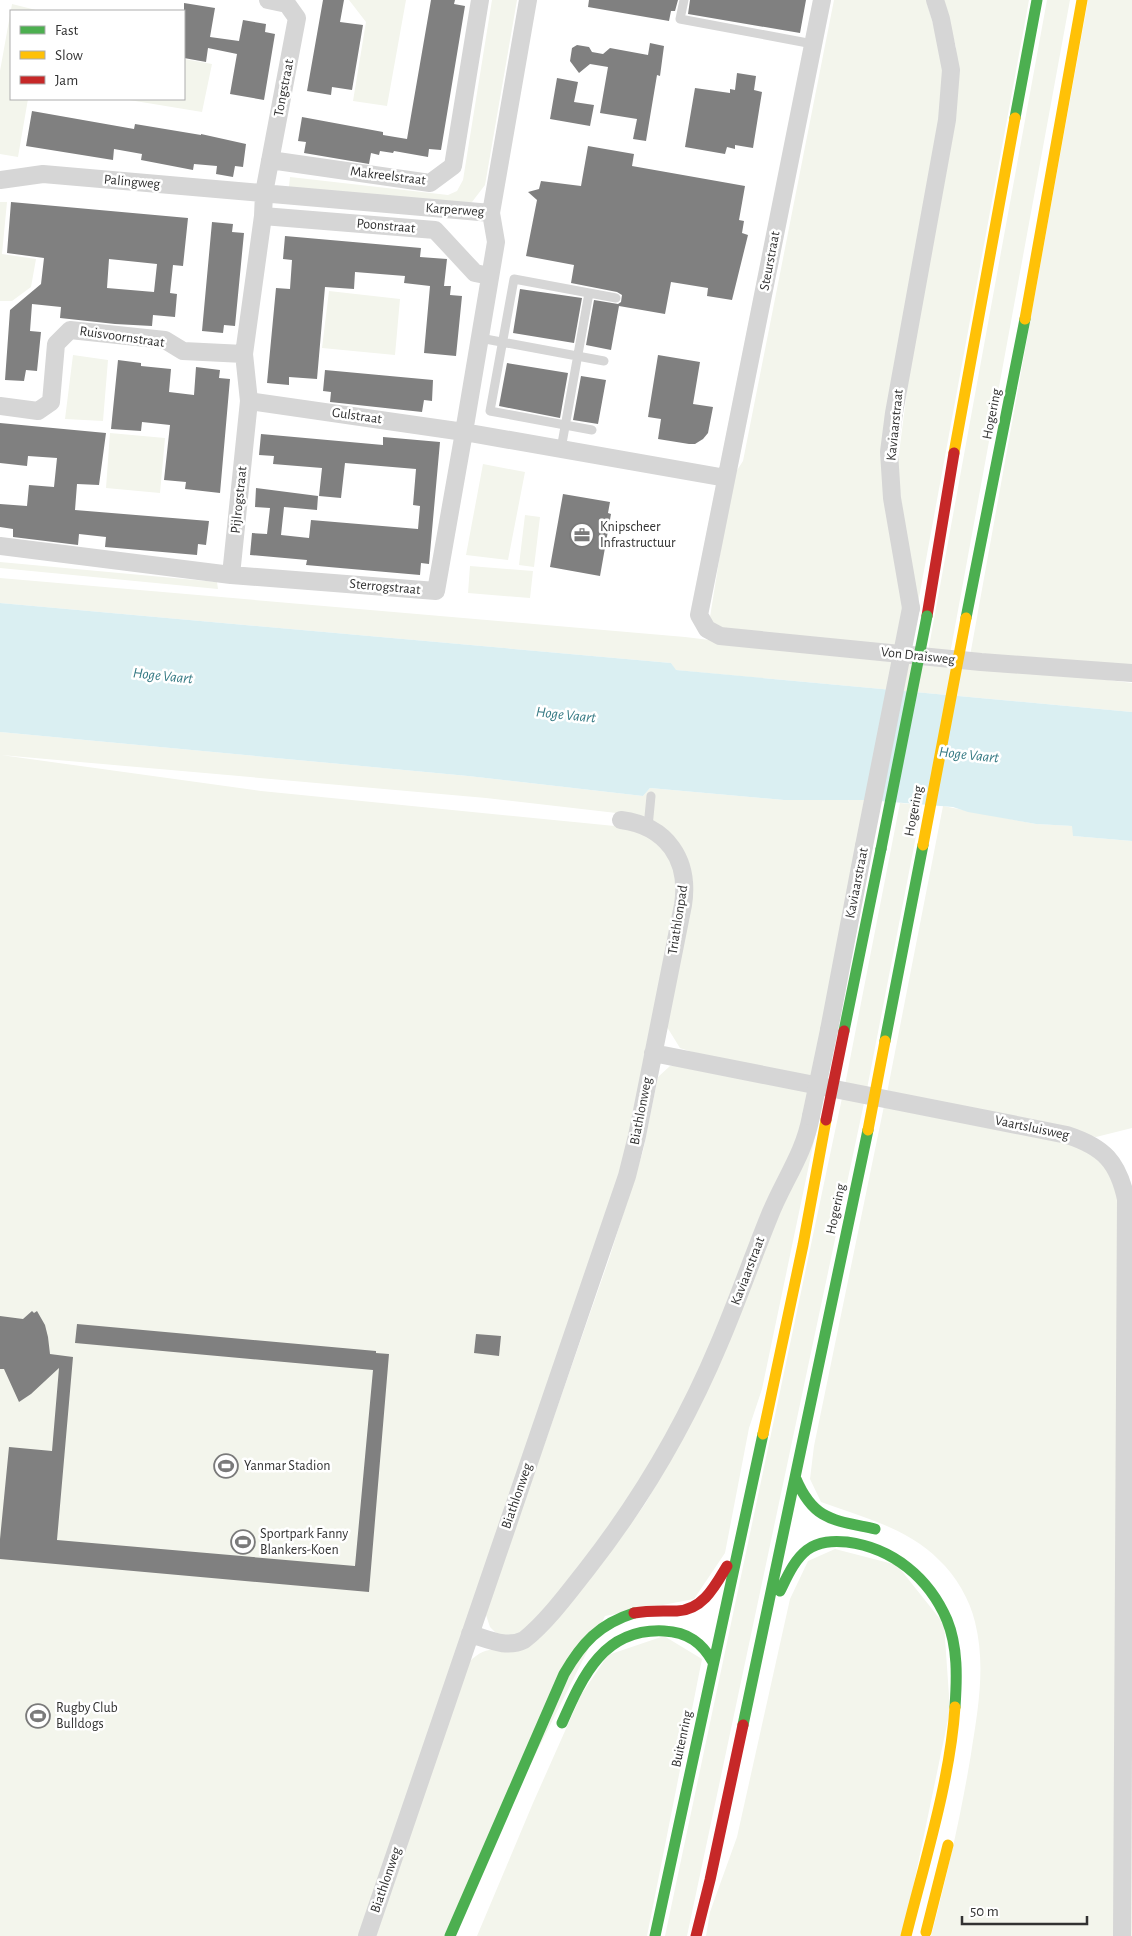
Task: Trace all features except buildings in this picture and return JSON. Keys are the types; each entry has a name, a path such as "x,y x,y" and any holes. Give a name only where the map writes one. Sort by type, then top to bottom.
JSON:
{"highway":[{"name":"Hogering","path":"872,848 927,616 962,409 1037,0"},
{"name":"Hogering","path":"763,1626 796,1479 868,1130 966,618 1017,366 1082,0"},
{"name":"Hogering","path":"737,1547 803,1245 818,1118"},
{"path":"796,1479 800,1493 806,1502 820,1514 884,1532"},
{"path":"696,1936 710,1880 763,1626 795,1561 811,1547 830,1540 858,1543 876,1549 894,1557 922,1579 934,1593 944,1612 954,1641 956,1702 942,1788 906,1936"},
{"name":"Buitenring","path":"655,1936 737,1547"},
{"path":"450,1936 560,1681 581,1646 602,1627 629,1614 654,1610 684,1611 694,1608 710,1594 737,1547"},
{"path":"556,1738 577,1689 589,1668 599,1656 619,1640 639,1633 660,1630 684,1634 697,1640 713,1662"},
{"path":"925,1936 950,1835"}],"street":[{"name":"Tongstraat","path":"264,193 297,18 287,4 268,0"},
{"name":"Makreelstraat","path":"270,160 430,182 453,166 480,0"},
{"name":"Karperweg","path":"264,193 491,213 528,0"},
{"name":"Steurstraat","path":"707,630 699,615 822,0"},
{"name":"Kaviaarstraat","path":"470,1634 506,1644 516,1644 532,1634 568,1593 626,1517 675,1437 705,1377 776,1200 818,1118 872,848 910,608 892,498 889,452 894,413 947,120 950,70 941,19 934,0"},
{"name":"Palingweg","path":"0,180 43,174 264,193"},
{"name":"Pijlrogstraat","path":"231,574 249,401 244,354 263,216 264,193"},
{"path":"491,213 496,242 464,432 726,478"},
{"name":"Poonstraat","path":"263,216 436,230 475,273 490,276"},
{"name":"Ruisvoornstraat","path":"0,406 38,411 50,402 56,344 70,330 165,340 183,350 244,354"},
{"name":"Gulstraat","path":"249,401 464,432"},
{"name":"Sterrogstraat","path":"231,574 436,592 464,432"},
{"path":"0,546 231,574"},
{"name":"Von Draisweg","path":"707,630 720,636 729,637 971,661 1132,673"},
{"name":"Triathlonpad","path":"621,820 635,822 657,833 672,848 681,865 686,882 653,1053"},
{"name":"Biathlonweg","path":"367,1936 627,1176 637,1136 653,1053"},
{"name":"Vaartsluisweg","path":"653,1053 1067,1135 1082,1140 1102,1151 1113,1162 1126,1199 1122,1936"}],"lane":[{"path":"684,0 680,19 813,44"},
{"path":"592,430 490,411 502,342 514,279 616,298"},
{"path":"561,449 590,293"},
{"path":"480,338 604,361"},
{"path":"648,827 651,796"}],"shaded area":[{"path":"349,0 406,0 387,106 353,101 366,22"},
{"path":"492,0 517,0 485,185 472,202 461,204 289,187 290,177 448,195 457,191 463,180"},
{"path":"834,0 926,0 943,58 943,109 883,441 905,609 897,648 715,629 710,617 730,492 734,475 743,461"},
{"path":"943,0 1029,0 916,614 897,469 909,375 957,83 956,47"},
{"path":"1047,0 1070,0 950,654 928,652"},
{"path":"1088,0 1132,0 1132,671 970,656"},
{"path":"12,4 36,10 11,10"},
{"path":"10,15 10,100 28,100 18,157 0,154 0,71"},
{"path":"185,59 212,64 202,112 129,100 185,100"},
{"path":"0,202 7,202 2,254 36,259 31,287 12,301 0,301"},
{"path":"329,291 400,299 395,355 322,348"},
{"path":"73,355 108,360 103,421 65,419"},
{"path":"110,433 165,438 160,493 106,488"},
{"path":"483,464 525,472 508,560 466,555"},
{"path":"525,515 540,517 534,567 519,565"},
{"path":"0,562 217,582 218,589 0,568"},
{"path":"470,566 533,571 530,598 468,593"},
{"path":"0,578 685,637 1019,669 1132,683 1132,712 675,670 671,663 0,603"},
{"name":"Sportpark Fanny Blankers-Koen","path":"0,732 468,776 643,796 650,788 784,800 867,800 813,1078 698,1054 680,1048 667,1027 691,902 692,883 688,862 625,814 486,798 1,755 261,791 635,828 664,850 672,863 679,884 627,1156 362,1936 0,1936"},
{"path":"900,803 922,805 867,1089 845,1085"},
{"path":"943,806 1036,824 1073,826 1073,836 1132,841 1132,1128 1096,1137 1082,1135 887,1093"},
{"path":"684,1065 811,1092 802,1138 713,1347 630,1504 527,1633 504,1637 490,1627 486,1615 489,1603 609,1259 643,1151 658,1077 670,1066"},
{"path":"842,1098 864,1103 687,1936 665,1936"},
{"path":"884,1106 1043,1137 1083,1147 1102,1161 1116,1185 1132,1411 1132,1936 931,1936 958,1823 976,1721 980,1688 980,1655 975,1622 970,1605 957,1581 945,1566 927,1549 884,1525 821,1502 810,1479 814,1446"},
{"path":"815,1136 762,1389 749,1428 725,1553 694,1599 605,1616 444,1936 376,1936 468,1663 480,1653 486,1651 519,1651 597,1570 645,1504 658,1481 770,1231"},
{"path":"835,1549 897,1565 944,1624 950,1710 903,1936 706,1936 710,1912 737,1837 790,1599 808,1561"},
{"path":"664,1636 702,1659 647,1936 477,1936 581,1695 608,1655"}],"water":[{"name":"Hoge Vaart","path":"0,603 671,663 676,670 1132,712 1132,841 1073,836 1072,826 1036,824 968,812 953,807 867,800 784,800 650,788 643,796 468,776 0,732"}],"traffic: fast":[{"path":"1015,118 1037,0"},
{"path":"966,618 1025,319"},
{"path":"881,849 927,616"},
{"path":"885,1041 923,845"},
{"path":"844,1031 881,849"},
{"path":"743,1725 868,1130"},
{"path":"655,1936 763,1434"},
{"path":"796,1479 803,1493 818,1511 837,1520 875,1529"},
{"path":"780,1591 798,1559 807,1550 821,1543 847,1542 864,1545 894,1558 920,1578 947,1620 955,1652 955,1707"},
{"path":"450,1936 564,1674 585,1644 601,1629 634,1613"},
{"path":"562,1723 578,1688 598,1658 611,1646 626,1637 643,1632 664,1631 687,1636 699,1644 713,1662"}],"traffic: slow":[{"path":"1025,319 1082,0"},
{"path":"954,453 1015,118"},
{"path":"923,845 966,618"},
{"path":"868,1130 885,1041"},
{"path":"763,1434 803,1245 826,1120"},
{"path":"906,1936 942,1793 948,1764 955,1707"},
{"path":"926,1932 948,1845"}],"traffic: jam":[{"path":"927,616 954,453"},
{"path":"826,1120 844,1031"},
{"path":"634,1613 686,1610 694,1606 707,1596 727,1566"},
{"path":"696,1936 743,1725"}],"place":[{"name":"Knipscheer Infrastructuur","path":"582,535"},
{"name":"Yanmar Stadion","path":"226,1466"},
{"name":"Sportpark Fanny Blankers-Koen","path":"243,1542"},
{"name":"Rugby Club Bulldogs","path":"38,1716"}]}
